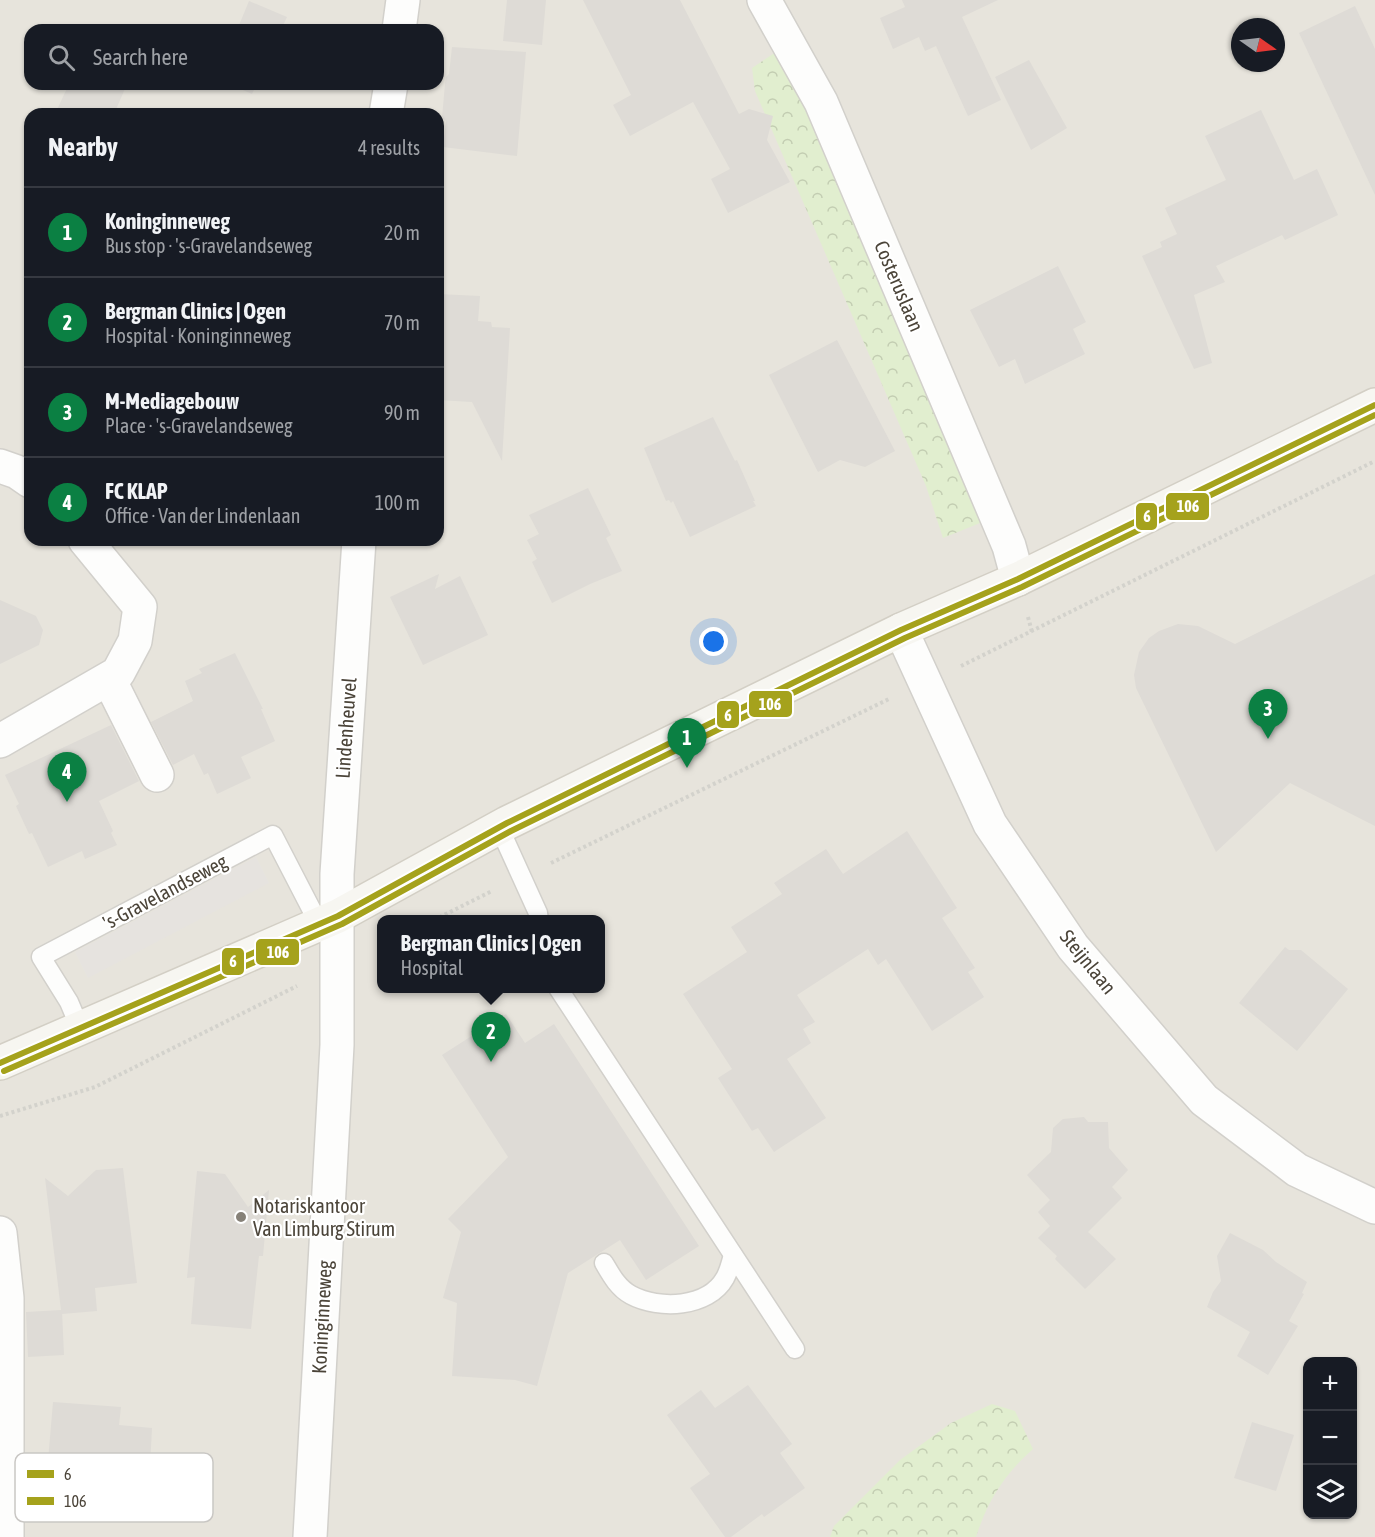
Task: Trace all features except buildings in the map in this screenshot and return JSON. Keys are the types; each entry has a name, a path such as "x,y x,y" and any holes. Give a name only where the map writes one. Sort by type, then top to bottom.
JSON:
{"main road":[{"path":"0,1063 328,920 499,827 901,630 1018,579 1375,405"}],"street":[{"path":"400,24 403,0"},
{"name":"Costeruslaan","path":"764,0 821,102 1005,536 1018,579"},
{"path":"387,108 390,90"},
{"path":"0,466 17,471 24,476"},
{"path":"0,741 118,674 135,640 140,607 90,546"},
{"name":"Lindenheuvel","path":"328,920 337,874 359,546"},
{"name":"Steijnlaan","path":"901,630 990,824 1073,947 1204,1100 1297,1170 1375,1208"},
{"path":"109,679 157,775"},
{"name":"Koninginneweg","path":"310,1537 337,1045 336,968 328,920"},
{"path":"0,1233 7,1298 7,1537"}],"lane":[{"path":"499,827 537,915"},
{"name":"'s-Gravelandseweg","path":"80,1028 69,1002 41,957 273,835 328,920"},
{"path":"561,993 795,1349"},
{"path":"604,1263 621,1288 630,1295 665,1304 681,1304 701,1298 715,1290 725,1278 733,1255"}],"path":[{"path":"0,1116 95,1087 336,968"}],"shaded area":[{"path":"0,0 1375,0 1375,1537 0,1537"},
{"path":"256,857 269,883 88,978 75,952"}],"green space":[{"path":"779,50 846,176 985,521 943,538 926,486 755,91 752,68"},
{"path":"992,1404 1015,1411 1033,1449 998,1489 976,1537 830,1537 834,1526 900,1460 951,1423"}],"transit line":[{"name":"6","path":"0,1063 338,916 507,823 901,630 1018,579 1375,405"},
{"name":"106","path":"4,1071 342,924 511,831 905,638 1022,587 1375,415"}],"place":[{"name":"M-Mediagebouw","path":"1268,739"},
{"name":"Koninginneweg","path":"687,768"},
{"name":"FC KLAP","path":"67,802"},
{"name":"Bergman Clinics | Ogen","path":"491,1062"},
{"name":"Notariskantoor Van Limburg Stirum","path":"241,1217"}]}
